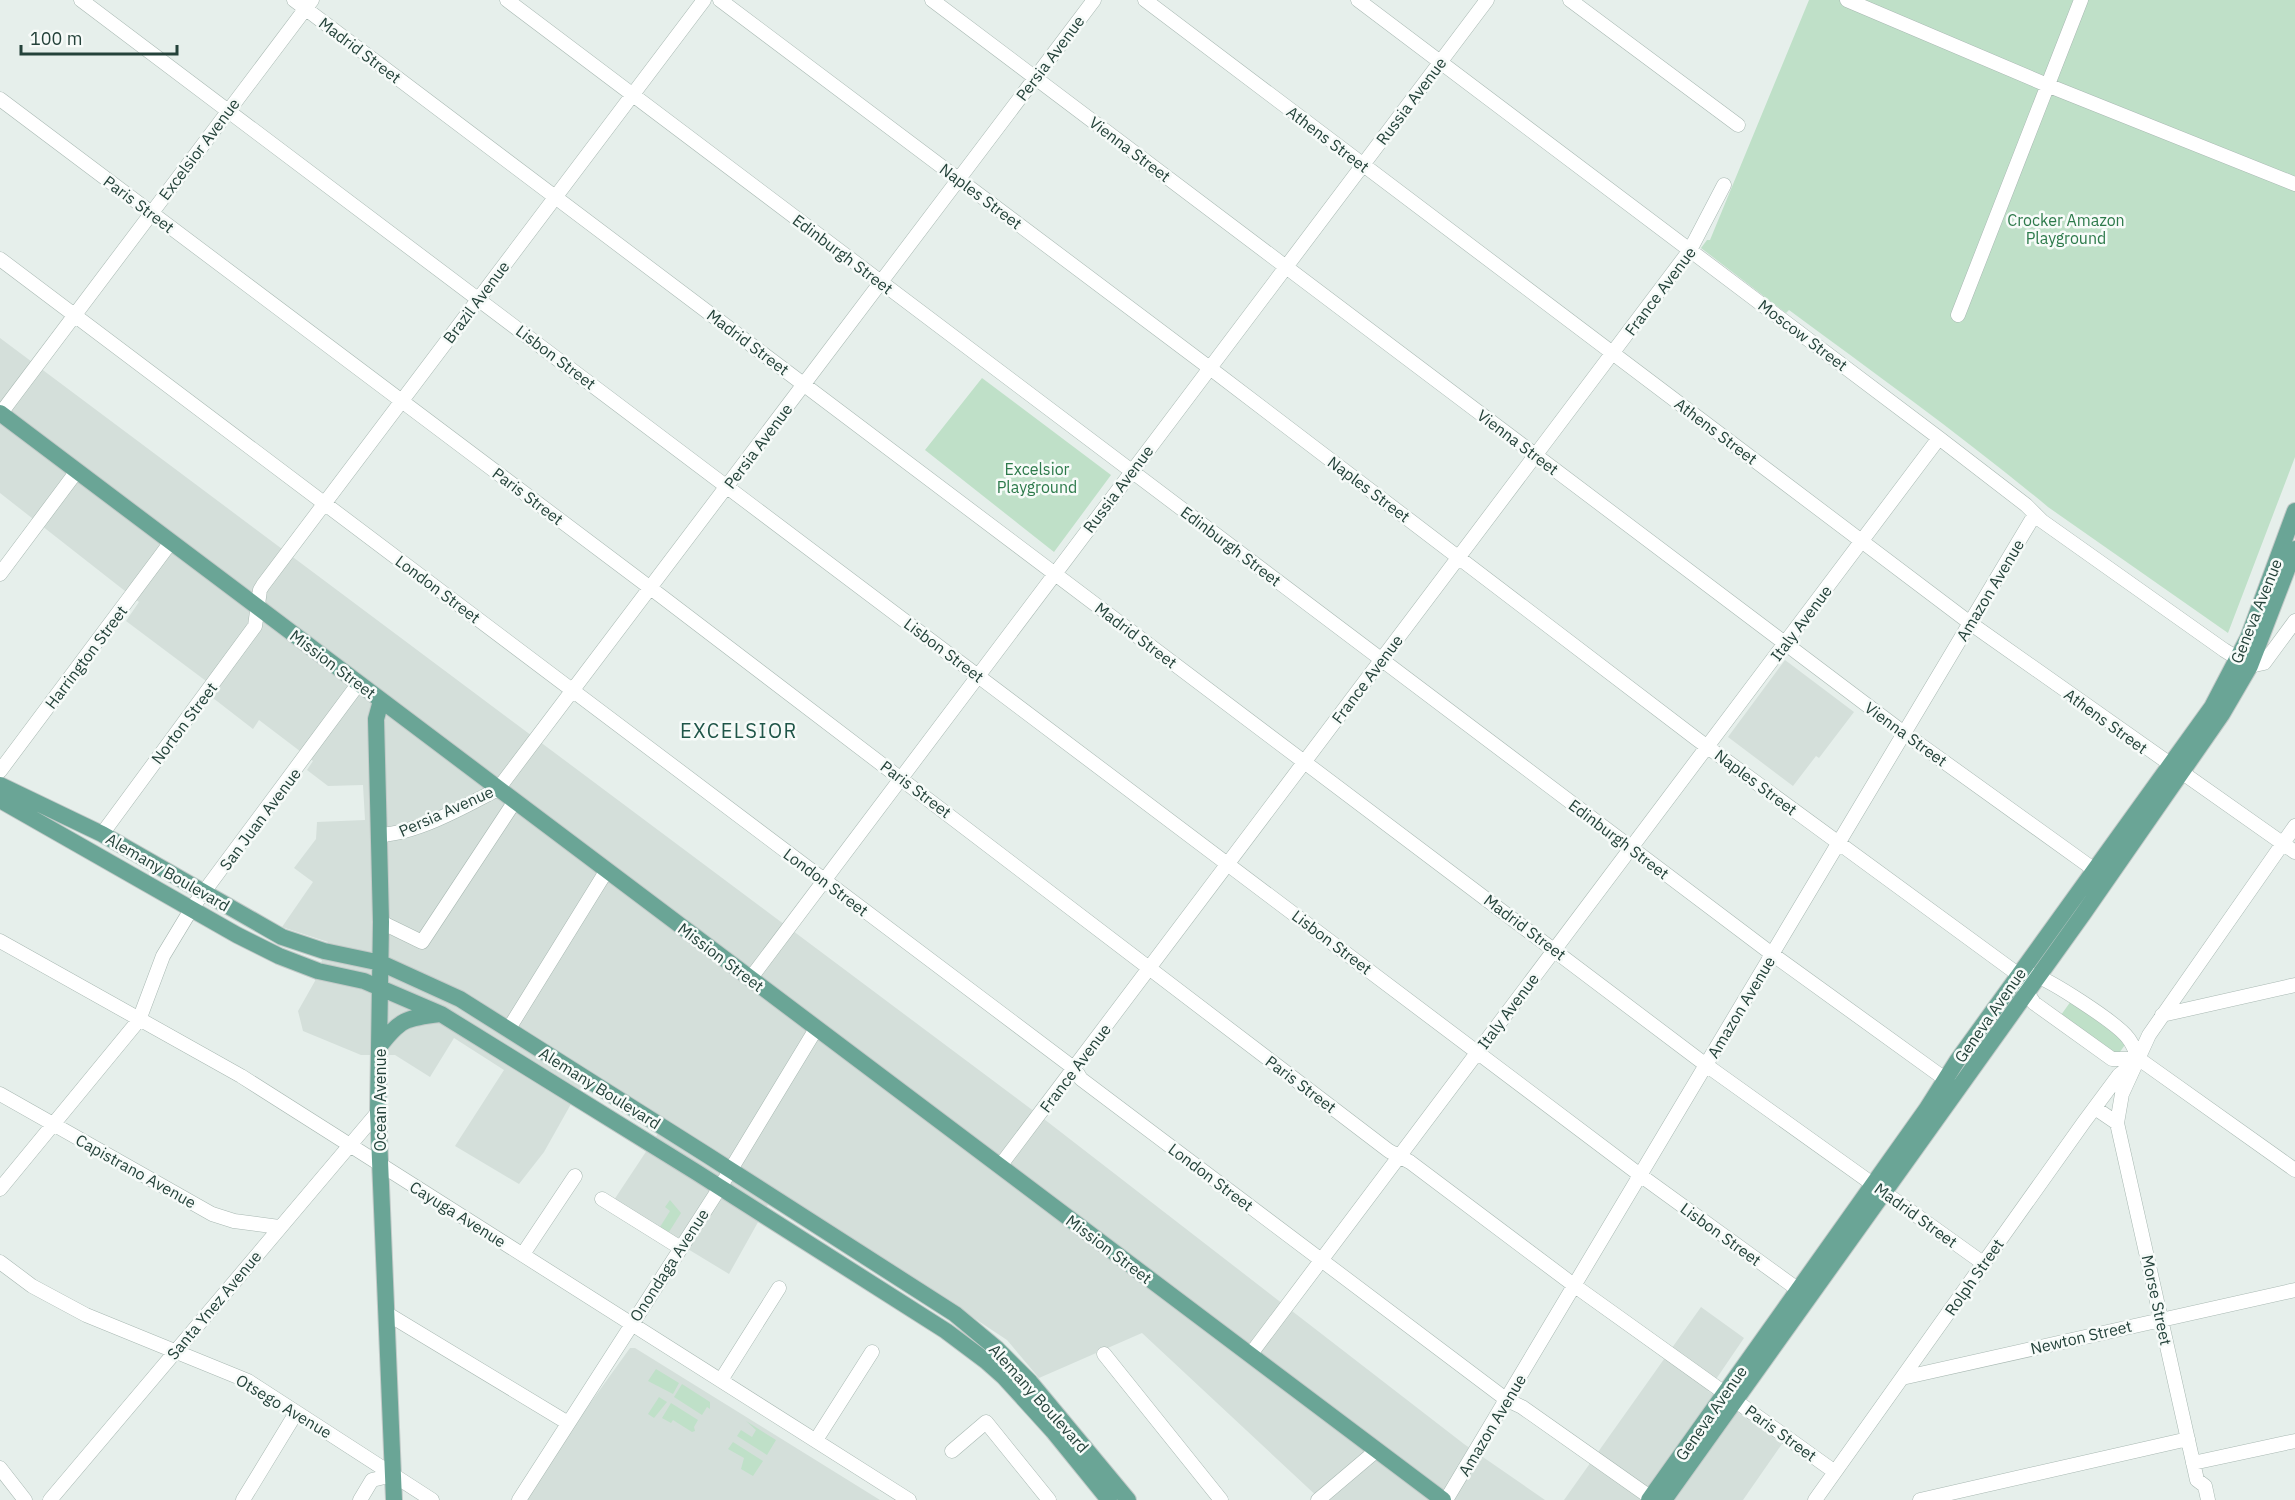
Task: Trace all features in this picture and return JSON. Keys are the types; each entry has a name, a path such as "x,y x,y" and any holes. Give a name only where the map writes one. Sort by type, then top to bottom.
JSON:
{"main road":[{"name":"Mission Street","path":"0,413 1445,1500"},
{"name":"Geneva Avenue","path":"2244,663 2295,511"},
{"name":"Geneva Avenue","path":"1952,1084 2019,975 2101,874 2176,769 2212,707 2244,663 2290,576 2295,549"},
{"name":"Ocean Avenue","path":"381,701 376,719 381,922 378,1112 394,1500"},
{"name":"Alemany Boulevard","path":"0,785 102,834 282,936 324,951 381,963 460,999 955,1314 997,1349 1030,1382 1128,1500"},
{"name":"Alemany Boulevard","path":"0,800 279,956 380,988 441,1014 946,1331 1004,1377 1053,1431 1109,1500"},
{"name":"Geneva Avenue","path":"1654,1499 1730,1397 1952,1084 2039,976 2101,874"},
{"path":"379,1047 400,1022 408,1018 441,1014"}],"street":[{"name":"Lisbon Street","path":"81,0 1640,1176 1803,1293"},
{"name":"Edinburgh Street","path":"507,0 1772,954 1952,1084"},
{"name":"Brazil Avenue","path":"258,608 260,590 704,0"},
{"name":"Naples Street","path":"720,0 1210,368 1708,747 2019,975"},
{"name":"Vienna Street","path":"932,0 1904,733 2101,874"},
{"name":"Persia Avenue","path":"379,835 393,835 412,829 498,789 1094,0"},
{"name":"Athens Street","path":"1145,0 1970,623 2295,852"},
{"name":"Moscow Street","path":"1358,0 1939,438 2035,514 2244,663"},
{"name":"Russia Avenue","path":"750,979 1487,0"},
{"path":"1570,0 1738,125"},
{"path":"1847,0 2047,85 2295,184"},
{"path":"1958,315 2081,0"},
{"name":"Excelsior Avenue","path":"0,413 228,111 304,3"},
{"name":"Madrid Street","path":"304,3 555,197 1706,1065 1983,1263"},
{"name":"Paris Street","path":"0,99 901,778 1370,1137 1389,1151 1399,1154 1575,1286 1835,1472"},
{"name":"France Avenue","path":"1000,1166 1690,250 1724,185"},
{"name":"London Street","path":"0,259 1075,1069 1081,1079 1506,1400 1522,1407 1654,1499"},
{"name":"Italy Avenue","path":"1250,1355 1939,438"},
{"path":"0,574 77,471"},
{"name":"Amazon Avenue","path":"1445,1500 2035,514"},
{"name":"Harrington Street","path":"0,771 171,542"},
{"name":"Norton Street","path":"102,834 255,626 258,608"},
{"path":"2244,663 2264,663 2295,621"},
{"name":"San Juan Avenue","path":"0,1189 139,1020 163,956 192,908 359,683"},
{"path":"381,922 422,942 515,801"},
{"name":"Rolph Street","path":"2118,1122 2122,1094 2162,1015 2295,826"},
{"path":"508,1030 607,870"},
{"name":"Cayuga Avenue","path":"0,941 241,1076 909,1500"},
{"path":"2139,1059 2112,1059 2034,1003 2026,993 2019,975 2039,976 2058,986 2128,1037 2139,1059 2295,1170"},
{"path":"2162,1015 2295,985"},
{"name":"Onondaga Avenue","path":"519,1500 719,1189 816,1029"},
{"name":"Rolph Street","path":"1815,1500 2119,1075 2139,1059"},
{"name":"Capistrano Avenue","path":"0,1094 212,1214 234,1221 279,1227"},
{"path":"2095,1108 2118,1122"},
{"name":"Santa Ynez Avenue","path":"50,1500 348,1144 378,1112"},
{"name":"Morse Street","path":"2118,1122 2197,1480 2205,1486 2208,1500"},
{"path":"523,1254 575,1176"},
{"path":"602,1198 680,1247"},
{"name":"Otsego Avenue","path":"0,1262 32,1286 86,1315 248,1381 432,1500"},
{"path":"721,1380 779,1288"},
{"name":"Newton Street","path":"1902,1378 2295,1290"},
{"path":"386,1313 568,1423"},
{"path":"816,1440 872,1352"},
{"path":"1104,1354 1221,1500"},
{"path":"243,1500 296,1413"},
{"path":"952,1451 986,1422 1049,1500"},
{"path":"1920,1500 2188,1439"},
{"path":"2193,1463 2295,1441"},
{"path":"1318,1500 1377,1450"},
{"path":"0,1468 25,1500"},
{"path":"360,1500 372,1480 393,1475"}],"shaded area":[{"path":"0,338 1031,1109 1464,1444 1545,1500 1321,1500 1142,1333 1039,1378 1007,1340 909,1275 775,1192 729,1274 612,1203 667,1120 589,1072 544,1152 519,1184 455,1146 504,1070 454,1038 430,1077 395,1055 361,1055 303,1031 298,1011 315,981 328,942 282,927 313,882 294,868 316,839 317,822 365,820 363,785 328,786 307,770 313,761 259,720 253,729 213,698 218,690 126,621 139,602 0,493"},
{"path":"1785,660 1854,712 1819,758 1816,756 1793,786 1728,737"},
{"path":"1701,1307 1744,1338 1708,1391 1782,1444 1743,1500 1564,1500"},
{"path":"630,1348 635,1348 880,1500 526,1500 568,1434"}],"green space":[{"name":"Crocker Amazon Playground","path":"1809,0 2295,0 2295,457 2228,633 2048,507 1920,407 1789,310 1786,313 1701,248 1707,240 1710,240"},
{"name":"Excelsior Playground","path":"982,378 1111,475 1054,552 925,450"},
{"path":"2071,1001 2127,1042 2117,1056 2061,1015"},
{"path":"670,1200 681,1213 669,1232 660,1227 670,1211 665,1207"},
{"path":"656,1369 679,1383 673,1394 648,1381"},
{"path":"682,1384 710,1402 710,1409 707,1407 702,1415 674,1397"},
{"path":"659,1397 667,1402 654,1418 648,1414"},
{"path":"671,1403 698,1420 694,1427 695,1431 692,1432 673,1420 671,1423 662,1418"},
{"path":"746,1421 776,1440 767,1455 737,1436 741,1430 752,1437 756,1430"},
{"path":"733,1442 763,1461 753,1476 741,1469 744,1458 728,1449"}],"district":[{"name":"EXCELSIOR","path":"739,731"}]}
